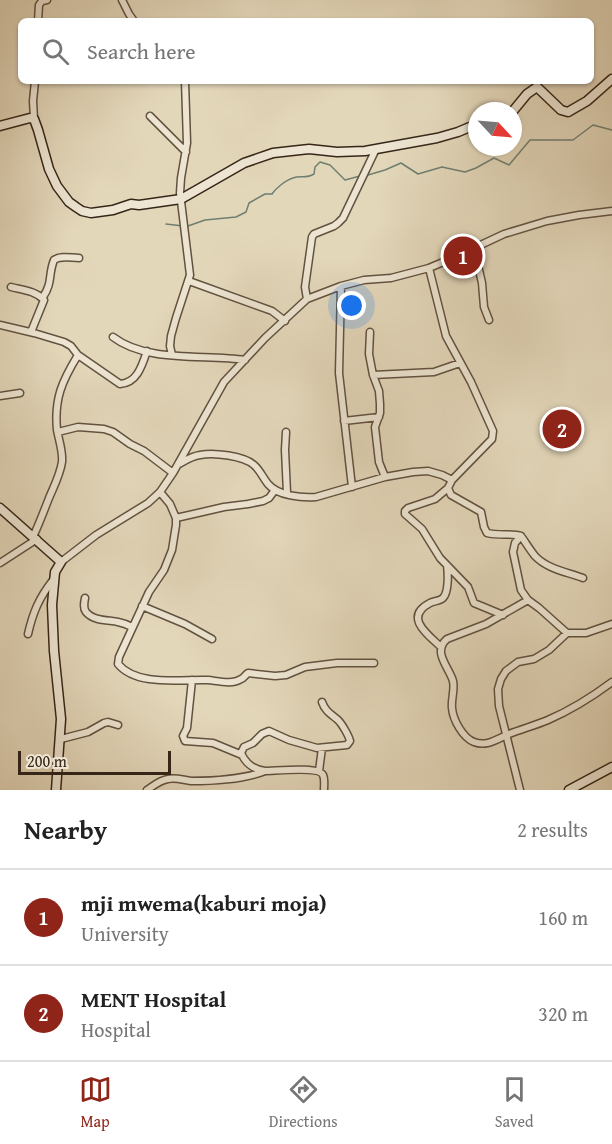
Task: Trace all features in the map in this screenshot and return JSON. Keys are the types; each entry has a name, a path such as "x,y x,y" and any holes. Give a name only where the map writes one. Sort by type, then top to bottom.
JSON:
{"street":[{"path":"38,18 40,1 47,0"},
{"path":"122,0 132,18"},
{"path":"520,102 537,87 561,110 568,112 587,100 612,79"},
{"path":"34,84 34,120 52,178 69,202 91,213 113,210 131,204 181,199 244,163 273,153 309,149 356,152 437,138 468,128"},
{"path":"172,355 171,336 189,281 190,267 181,199 181,178 188,129 185,84"},
{"path":"150,116 186,152"},
{"path":"0,125 30,118 34,120"},
{"path":"308,299 305,287 312,237 339,223 343,218 376,148"},
{"path":"56,790 61,719 52,605 55,572 61,562 96,535 148,503 159,492 173,473 218,391 265,338 308,299 341,286 364,280 397,277 429,268 504,234 547,221 612,212"},
{"path":"474,248 482,283 484,307 489,320"},
{"path":"31,332 42,307 43,297 50,285 54,260 63,257 79,258"},
{"path":"429,268 446,336 493,431 493,436 492,440 452,480 448,488 435,499 408,508 405,513 422,529 440,558 468,587 474,603 503,615"},
{"path":"189,281 272,311 285,321"},
{"path":"341,286 339,373 352,487"},
{"path":"10,287 43,297"},
{"path":"0,325 64,342 71,346 78,355 123,385 138,373 147,351"},
{"path":"370,332 369,354 380,404 375,427 380,462 385,477"},
{"path":"112,337 126,346 147,351 245,360"},
{"path":"0,563 35,538 59,476 62,458 58,432 59,392 78,355"},
{"path":"373,375 434,372 460,363"},
{"path":"0,396 20,393"},
{"path":"344,421 379,417"},
{"path":"58,432 78,427 113,432 144,451 173,473"},
{"path":"286,432 287,493"},
{"path":"178,464 192,457 206,454 233,457 254,465 275,490 316,497 385,477 428,471 452,480"},
{"path":"448,488 451,495 480,513 487,533 521,536 543,562 584,578"},
{"path":"176,518 263,501 269,498 275,490"},
{"path":"159,492 174,510 175,532 168,561 149,592 119,657 118,664 126,671 158,681 227,682 240,680 248,673 275,676 286,675 305,667 337,663 374,663"},
{"path":"0,508 61,562"},
{"path":"521,536 515,543 513,552 521,590 528,600 567,633 586,633 612,624"},
{"path":"441,647 425,633 418,614 430,602 442,599 444,596 448,583 447,564"},
{"path":"28,634 36,607 53,580"},
{"path":"86,598 84,606 87,614 132,627"},
{"path":"528,600 486,624 447,639 441,647 440,653 454,685 452,712 466,736 475,743 488,744 548,720 583,702 612,682"},
{"path":"142,606 186,624 212,639"},
{"path":"520,790 499,706 498,689 506,670 518,663 534,659 549,650 567,633"},
{"path":"192,680 184,741 213,743 242,755 250,766 258,770 319,771 323,776 324,790"},
{"path":"242,755 241,751 244,747 269,731 289,740 317,748 347,745 350,740 339,721 322,702"},
{"path":"61,739 88,732 108,722 118,725"},
{"path":"319,771 322,748"},
{"path":"569,790 612,767"},
{"path":"147,790 170,778 202,780 248,777 265,771"}],"waterway":[{"path":"368,175 401,163 418,174 442,167 465,172 494,158 509,165 530,140 573,140 593,125 612,130"},
{"path":"188,226 205,220 236,217 246,212 249,203 265,194 272,194 287,180 314,174 315,167 320,162 330,165 345,180 360,176"},
{"path":"166,224 183,226"}],"place":[{"name":"mji mwema(kaburi moja)","path":"463,256"},
{"name":"MENT Hospital","path":"562,429"}]}
